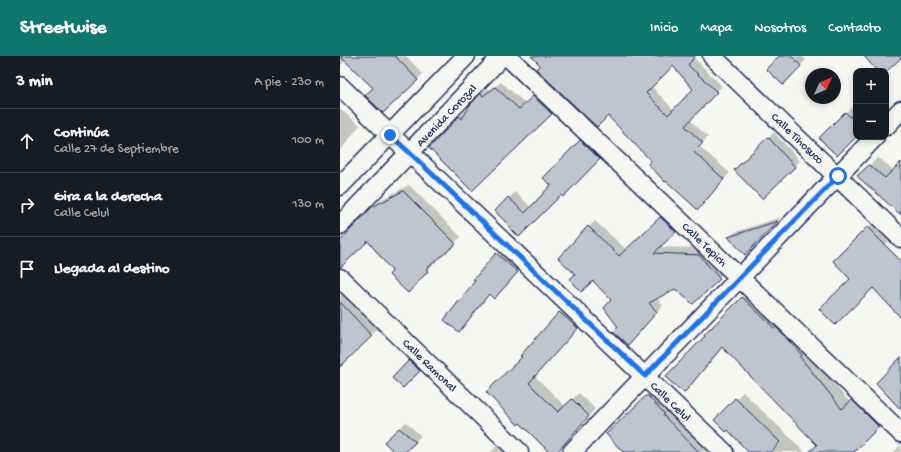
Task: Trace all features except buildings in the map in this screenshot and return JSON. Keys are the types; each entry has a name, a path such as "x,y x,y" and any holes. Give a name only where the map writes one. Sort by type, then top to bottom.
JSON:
{"street":[{"path":"340,186 466,56"},
{"name":"Avenida Corozal","path":"340,225 502,56"},
{"name":"Calle Tepich","path":"507,56 901,433"},
{"name":"Calle Tihosuco","path":"712,56 901,238"},
{"name":"Calle Celul","path":"340,86 724,452"},
{"path":"889,123 901,110"},
{"path":"572,452 872,140"},
{"name":"Calle Ramonal","path":"340,278 519,452"}],"route":[{"path":"390,135 645,376 838,176"}]}
